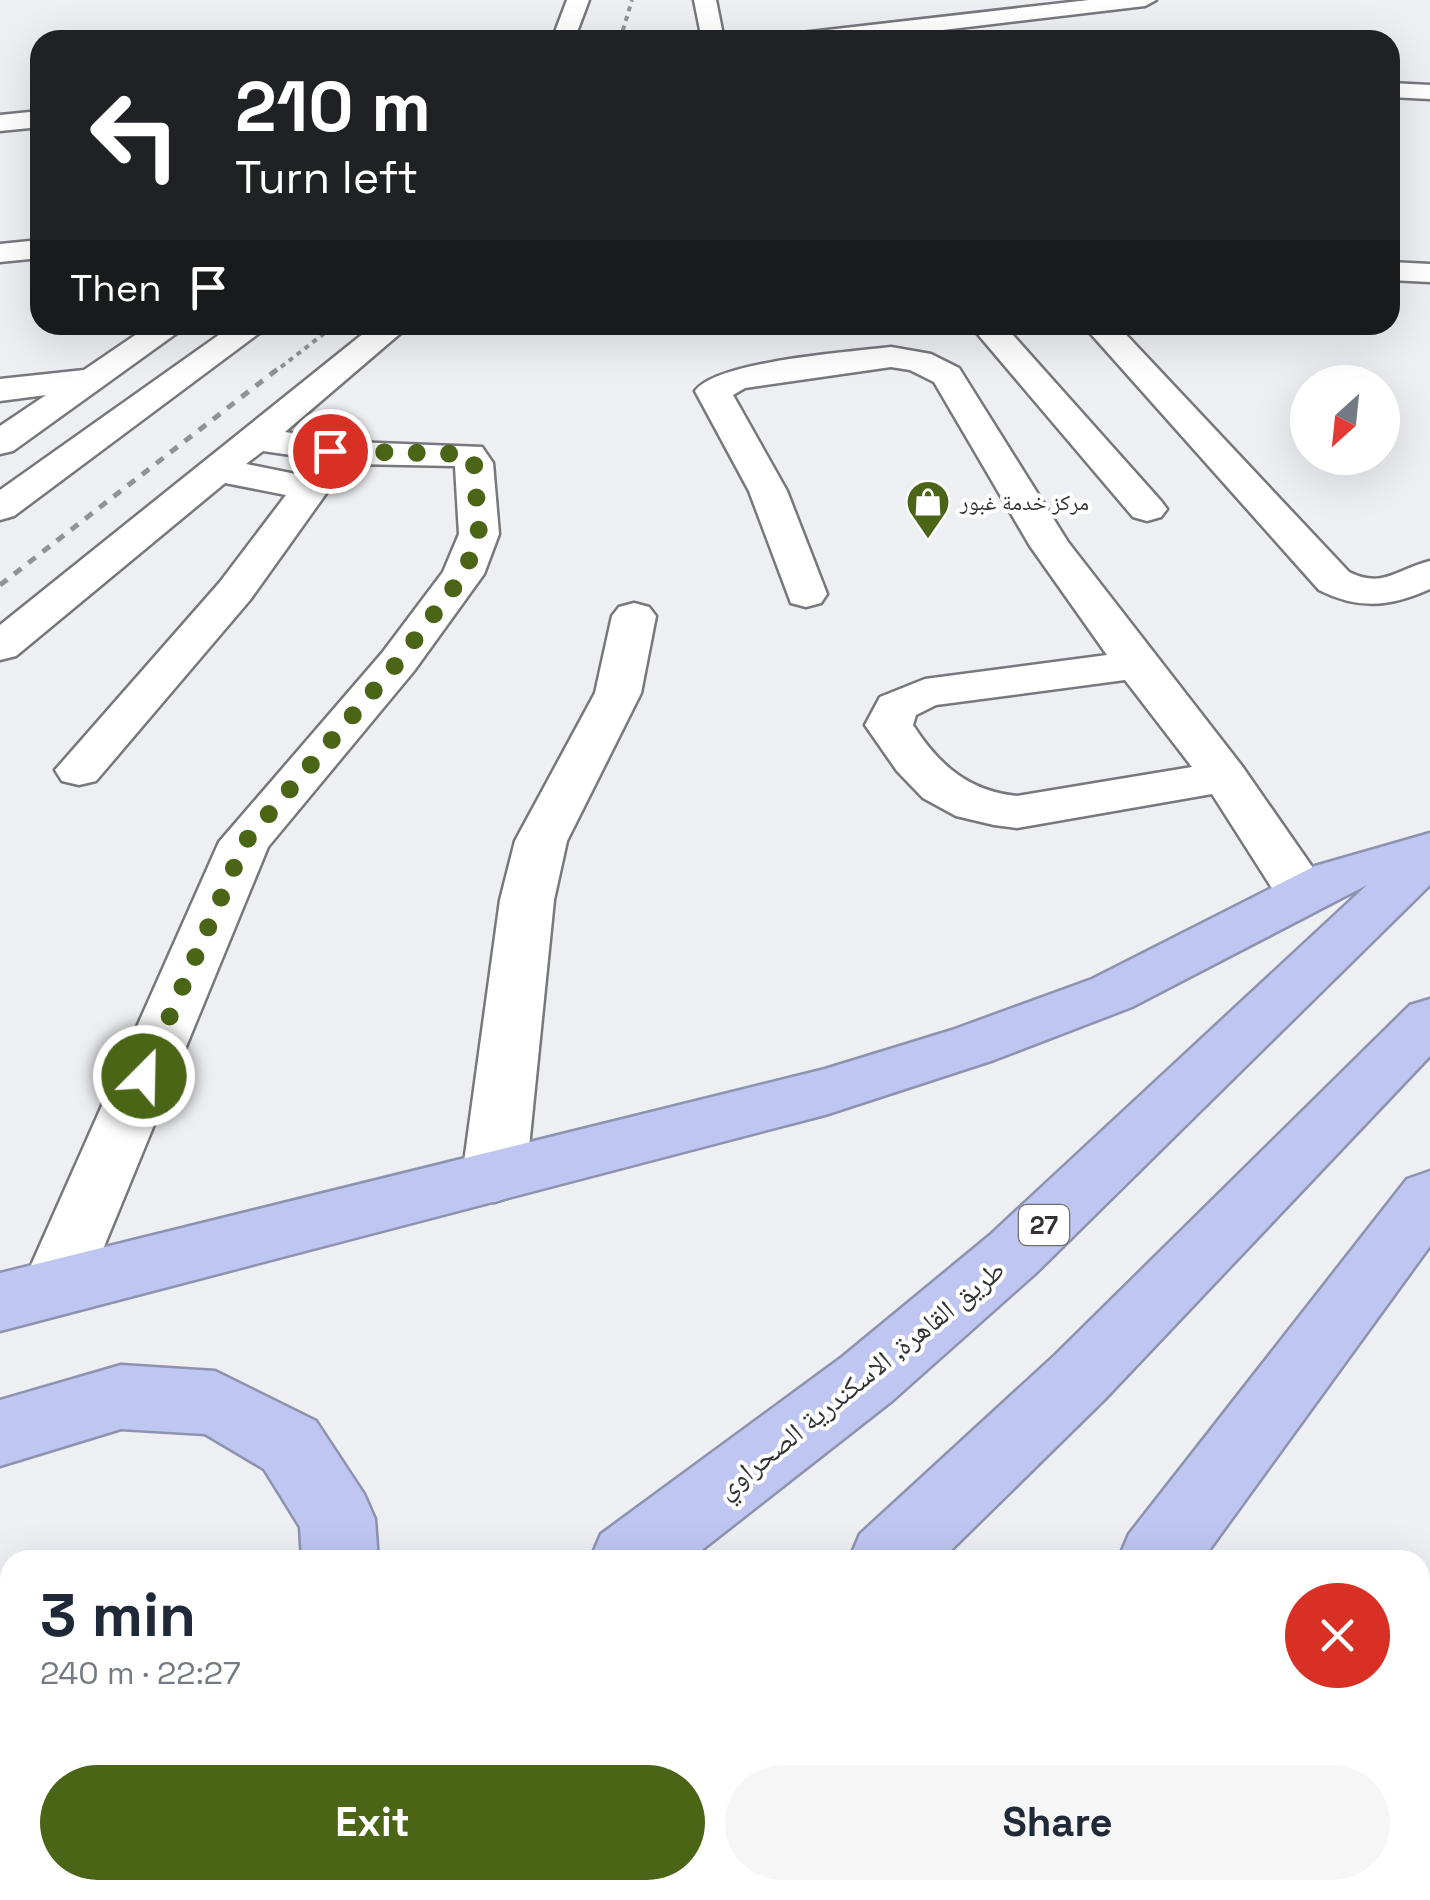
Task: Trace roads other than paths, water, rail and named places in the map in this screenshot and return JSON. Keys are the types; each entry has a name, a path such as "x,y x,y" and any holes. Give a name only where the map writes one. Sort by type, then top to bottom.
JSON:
{"highway":[{"path":"27,1295 825,1092 973,1046 1112,993 1303,894 1366,866 1430,852"},
{"name":"طريق القاهرة, الاسكندرية الصحراوي","path":"641,1550 868,1379 1013,1254 1430,852"},
{"path":"897,1550 1080,1376 1430,1020"},
{"path":"1164,1550 1430,1197"},
{"path":"0,1433 121,1398 215,1403 290,1445 337,1519 339,1550"}],"street":[{"path":"568,30 578,0"},
{"path":"705,0 710,30"},
{"path":"887,30 1145,0"},
{"path":"1400,90 1430,92"},
{"path":"1400,115 1430,116"},
{"path":"0,123 30,121"},
{"path":"0,253 30,250"},
{"path":"1400,272 1430,273"},
{"path":"0,442 157,335"},
{"path":"0,508 240,335"},
{"path":"0,648 382,335"},
{"path":"995,335 1147,510"},
{"path":"1109,335 1334,582 1358,595 1370,596 1430,573"},
{"path":"806,594 768,491 713,391 736,380 891,358 920,361 947,376 1050,546 1225,777 1303,894"},
{"path":"0,390 94,378"},
{"path":"27,1295 245,842 398,662 464,574 479,534 474,463 469,454 353,453 256,439"},
{"path":"79,770 235,591 311,488 218,471"},
{"path":"494,1176 527,900 541,841 618,692 634,616"},
{"path":"1137,665 925,693 896,707 888,725 910,759 956,800 983,811 1017,812 1225,777"}],"railway":[{"path":"623,30 632,0"},
{"path":"281,367 322,335"},
{"path":"0,585 284,364"}],"place":[{"name":"مركز خدمة غبور","path":"928,540"}]}
